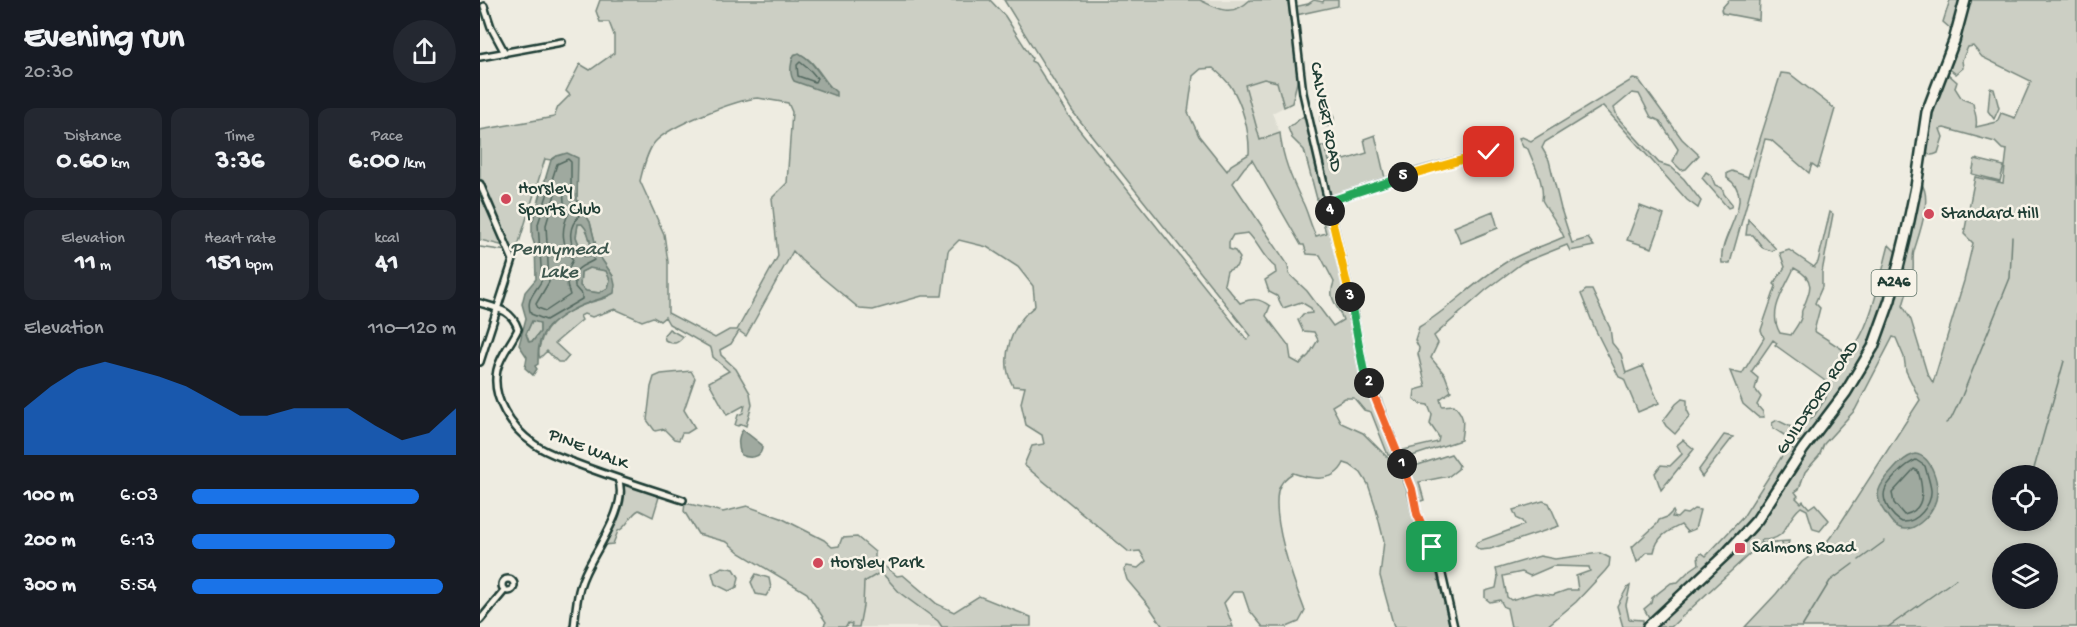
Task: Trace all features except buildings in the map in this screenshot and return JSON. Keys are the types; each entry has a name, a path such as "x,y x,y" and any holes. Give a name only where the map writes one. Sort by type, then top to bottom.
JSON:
{"main road":[{"name":"GUILDFORD ROAD","path":"1648,627 1726,554 1757,520 1803,449 1846,392 1873,347 1890,300 1906,235 1927,112 1952,46 1965,0"}],"street":[{"name":"CALVERT ROAD","path":"1292,0 1301,86 1356,323 1364,372 1412,489 1417,514 1441,570 1454,627"},
{"path":"484,6 491,27 505,53"},
{"path":"480,57 562,42"},
{"path":"1327,202 1410,174 1489,152"},
{"path":"480,184 513,260 480,362"},
{"path":"480,303 498,308"},
{"name":"PINE WALK","path":"498,308 514,317 518,329 497,369 497,392 506,413 519,430 534,445 618,479 683,500"},
{"path":"574,627 583,577 613,519 621,485 618,479"},
{"path":"480,620 505,590"}],"shaded area":[{"path":"600,0 990,0 1005,16 1032,58 1031,61 1035,63 1067,114 1247,340 1251,336 1073,112 1004,0 1200,0 1220,9 1232,10 1250,0 1288,0 1298,78 1292,103 1284,107 1277,82 1264,79 1245,85 1260,140 1280,133 1288,168 1316,236 1326,233 1304,150 1292,138 1288,128 1305,115 1352,319 1362,380 1375,401 1395,456 1388,455 1371,412 1364,410 1354,398 1345,398 1332,406 1341,423 1363,433 1391,461 1397,462 1414,503 1413,514 1432,554 1450,627 1394,627 1380,576 1384,541 1375,505 1368,484 1361,473 1344,463 1340,470 1328,477 1314,478 1293,473 1284,480 1278,491 1278,519 1281,535 1305,611 1299,622 1287,627 1263,627 1249,610 1243,592 1233,592 1224,603 1233,627 1163,627 1127,580 1124,570 1127,566 1138,568 1146,561 1140,551 1129,552 1024,465 1032,446 1044,444 1042,435 1026,425 1021,403 1025,387 1013,386 1009,376 1007,353 1014,332 1027,313 1035,306 1033,286 1018,267 987,247 959,240 948,251 942,296 922,296 873,310 860,309 793,251 746,336 739,331 731,344 720,350 721,355 736,369 750,393 752,405 746,426 735,425 745,405 727,415 709,382 729,371 713,357 711,348 669,324 665,317 660,321 653,317 642,321 615,309 592,317 584,314 580,316 582,320 555,343 569,356 564,362 558,362 547,351 540,358 539,347 549,327 566,313 606,298 613,276 598,254 590,222 577,200 577,165 557,156 551,160 545,159 517,249 480,240 480,130 554,117 558,107 570,95 566,91 580,64 590,70 614,53 614,35 609,22 600,22 596,11","holes":["795,54 808,59 836,92 792,61","1213,68 1228,83 1238,100 1244,118 1249,154 1231,165 1227,171 1199,136 1188,112 1193,76 1201,69","758,98 788,103 792,112 787,183 772,198 778,256 737,330 729,330 715,338 668,313 668,262 664,234 640,181 646,160 655,142 674,129 703,115","1252,160 1301,245 1304,245 1307,254 1320,255 1334,282 1332,298 1343,320 1333,326 1307,291 1289,274 1288,265 1233,183","1248,233 1275,267 1276,273 1265,280 1269,292 1277,296 1283,308 1301,302 1311,308 1312,313 1303,314 1298,320 1303,331 1314,332 1318,340 1300,364 1291,359 1289,346 1266,316 1270,306 1256,300 1240,303 1224,284 1227,271 1236,267 1240,258 1235,251 1229,249 1229,242 1233,235"]},
{"path":"1200,0 1250,0 1241,9 1229,12"},
{"path":"1314,0 1323,2 1324,0 1338,0 1338,6 1296,15 1294,7"},
{"path":"1729,0 1760,0 1759,20 1722,13 1721,9"},
{"path":"1950,0 1960,0 1952,30 1943,22"},
{"path":"1968,0 2077,0 2077,627 1745,627 1802,562 1823,547 1920,400 1906,371 1904,357 1896,338 1893,337 1855,410 1824,444 1819,456 1805,472 1799,489 1795,492 1798,496 1796,498 1801,503 1803,501 1809,508 1815,504 1829,520 1820,531 1813,529 1807,510 1801,507 1795,512 1782,533 1777,537 1762,540 1760,543 1789,541 1787,549 1783,549 1782,542 1758,546 1671,627 1651,627 1727,556 1875,349 1921,183 1926,198 1925,207 1922,226 1913,253 1912,274 1903,306 1911,320 1927,373 1933,383 1973,243 1964,234 1975,177 2003,183 2007,150 2002,149 1995,142 1944,128 1940,129 1943,137 1938,153 1929,154 1924,150 1928,123 1944,74 1948,74 1957,82 1955,88 1962,99 1973,103 1976,127 1997,122 2001,113 2015,118 2031,81 1982,57 1973,46 1968,47 1962,60 1963,68 1956,74 1947,67"},
{"path":"1781,73 1790,74 1835,109 1818,168 1812,164 1809,173 1771,140 1765,139 1730,263 1722,263 1722,252 1735,218 1739,196 1736,186 1727,178 1727,173 1732,171 1748,177"},
{"path":"1264,79 1277,82 1284,107 1272,113 1280,133 1260,140 1244,85"},
{"path":"1633,79 1639,80 1682,139 1699,155 1686,169 1681,170 1673,162 1678,149 1660,121 1651,117 1639,94 1632,93 1614,108 1618,118 1659,163 1671,167 1684,179 1701,201 1698,208 1687,200 1603,106 1545,142 1542,148 1549,160 1572,243 1588,238 1594,246 1570,251 1567,245 1522,263 1486,290 1434,336 1438,343 1431,358 1445,375 1451,391 1440,399 1442,406 1454,405 1460,414 1463,421 1461,440 1403,459 1399,451 1438,442 1439,437 1430,424 1432,415 1428,405 1421,404 1414,399 1415,390 1426,387 1418,354 1419,348 1415,340 1419,327 1508,261 1564,237 1542,200 1542,187 1538,174 1528,149 1523,147 1519,138 1531,141"},
{"path":"1990,88 1994,89 1999,108 1994,119 1988,111"},
{"path":"1327,112 1332,114 1334,119 1332,124 1327,126 1322,124 1320,119 1322,114"},
{"path":"1375,135 1385,178 1334,196 1328,193 1318,150 1321,146 1325,146 1329,161 1343,158 1345,160 1367,153 1364,139"},
{"path":"1975,159 2004,166 2000,181 1972,174"},
{"path":"1706,172 1711,175 1715,185 1722,188 1732,204 1731,207 1728,208 1702,178"},
{"path":"1640,206 1664,215 1652,248 1627,240"},
{"path":"1493,211 1498,228 1461,243 1454,227"},
{"path":"1830,212 1833,214 1822,272 1822,287 1815,303 1820,308 1814,331 1848,353 1856,344 1869,318 1889,245 1896,252 1880,316 1866,351 1832,404 1802,441 1795,442 1773,428 1772,423 1777,420 1791,427 1802,426 1814,416 1826,398 1828,383 1775,345 1777,343 1773,340 1751,372 1758,378 1755,389 1761,397 1757,405 1764,417 1758,417 1743,404 1730,371 1742,374 1764,338 1761,330 1776,286 1774,284 1785,267 1780,253 1789,250 1814,267 1818,262","holes":["1794,268 1806,276 1810,285 1801,318 1791,335 1780,333 1776,325 1776,308"]},
{"path":"1748,219 1776,249 1772,251 1763,248 1753,235 1746,235"},
{"path":"578,224 582,224 588,234 591,247 587,251 580,247 576,237"},
{"path":"589,268 606,270 610,280 608,288 600,293 586,291 580,286 581,272"},
{"path":"1586,290 1592,290 1610,328 1612,343 1621,354 1626,373 1643,366 1659,403 1638,412 1624,379 1619,377 1595,329 1581,294"},
{"path":"532,320 540,323 540,332 533,341 529,342 526,334"},
{"path":"669,329 683,337 675,343 665,340 664,335"},
{"path":"691,371 695,378 684,410 695,428 682,433 679,440 674,439 664,429 655,431 647,420 651,387 654,377 661,374"},
{"path":"1682,399 1687,400 1687,410 1690,416 1675,434 1663,421"},
{"path":"1724,435 1733,437 1702,477 1698,471"},
{"path":"1683,440 1694,449 1661,490 1655,473 1661,465 1670,466 1682,454 1677,445"},
{"path":"1789,445 1797,453 1759,515 1653,619 1650,619 1644,609 1651,603 1652,598 1671,583 1678,582 1699,564 1698,556 1702,553 1706,556 1743,517"},
{"path":"1451,454 1459,465 1458,469 1449,476 1419,482 1424,500 1418,502 1406,469"},
{"path":"628,483 659,497 653,517 639,510 618,531 613,544 604,545 603,540 617,509 623,486"},
{"path":"1543,501 1549,503 1559,526 1490,549 1480,550 1475,546 1477,542 1524,525 1517,519 1513,510"},
{"name":"Horsley Park","path":"685,503 723,512 747,506 781,518 824,540 832,547 839,546 842,538 857,537 875,552 875,559 897,576 903,575 937,604 954,612 979,596 1031,617 1031,626 942,627 938,621 900,593 881,572 864,582 859,627 851,627 852,624 848,623 846,627 823,627 826,622 807,593 740,553 727,542 698,534 684,511"},
{"name":"Horsley Park","path":"747,506 781,518 824,540 832,547 839,546 842,538 857,537 875,552 875,559 886,567 881,572 900,593 939,621 942,627 823,627 826,622 807,593 740,553 727,542 698,534 702,507 723,512"},
{"path":"1694,509 1700,510 1695,529 1687,532 1681,525 1672,530 1660,538 1654,552 1647,552 1637,562 1632,547 1659,520 1667,517 1673,511 1672,517 1677,518 1682,513 1687,514"},
{"path":"1600,553 1610,558 1609,566 1605,571 1576,602 1546,627 1511,627 1507,608 1500,600 1490,602 1485,598 1485,591 1496,588 1498,577 1496,569 1540,556 1555,559","holes":["1553,566 1589,567 1590,571 1576,576 1578,590 1567,590 1553,595 1535,593 1511,600 1507,597 1503,576 1522,572 1530,576"]},
{"path":"722,567 734,569 739,577 737,587 729,591 715,584 712,573"},
{"path":"756,574 769,578 771,588 766,596 756,594 751,582"},
{"path":"1630,586 1626,605 1629,619 1643,620 1643,627 1623,627 1617,606"}],"water":[{"path":"799,53 814,66 826,83 836,92 836,96 794,81 791,75 791,65 794,55"},
{"name":"Pennymead Lake","path":"567,153 578,158 577,200 590,222 598,254 613,276 615,285 614,293 576,308 549,326 541,339 538,364 535,366 537,369 533,375 525,368 527,357 519,345 526,318 522,304 525,292 536,279 532,223 551,160","holes":["578,224 582,224 588,234 591,247 587,251 580,247 576,237","589,268 606,271 610,280 608,288 599,293 586,291 580,286 581,272","532,321 540,323 540,332 533,341 529,342 526,334"]},
{"path":"743,430 762,445 758,455 748,457 741,455 739,442"},
{"path":"1915,454 1921,456 1930,465 1936,479 1937,494 1930,512 1920,523 1908,529 1892,523 1878,496 1884,481 1898,465"}],"waterway":[{"path":"1946,423 1951,419 1962,396 2010,278 2012,237"},
{"path":"480,247 507,251"},
{"path":"522,253 534,255"},
{"path":"2035,465 2064,361"},
{"path":"1859,560 1885,541"},
{"path":"1802,627 1830,581 1853,564"},
{"path":"1888,627 1956,579"}],"place":[{"name":"Horsley Sports Club","path":"506,199"},
{"name":"Standard Hill","path":"1929,214"},
{"name":"Salmons Road","path":"1740,548"},
{"name":"Horsley Park","path":"818,563"}],"route":[{"path":"1432,547 1417,514 1412,489 1364,372 1356,323 1327,202 1410,174 1489,152"}]}
